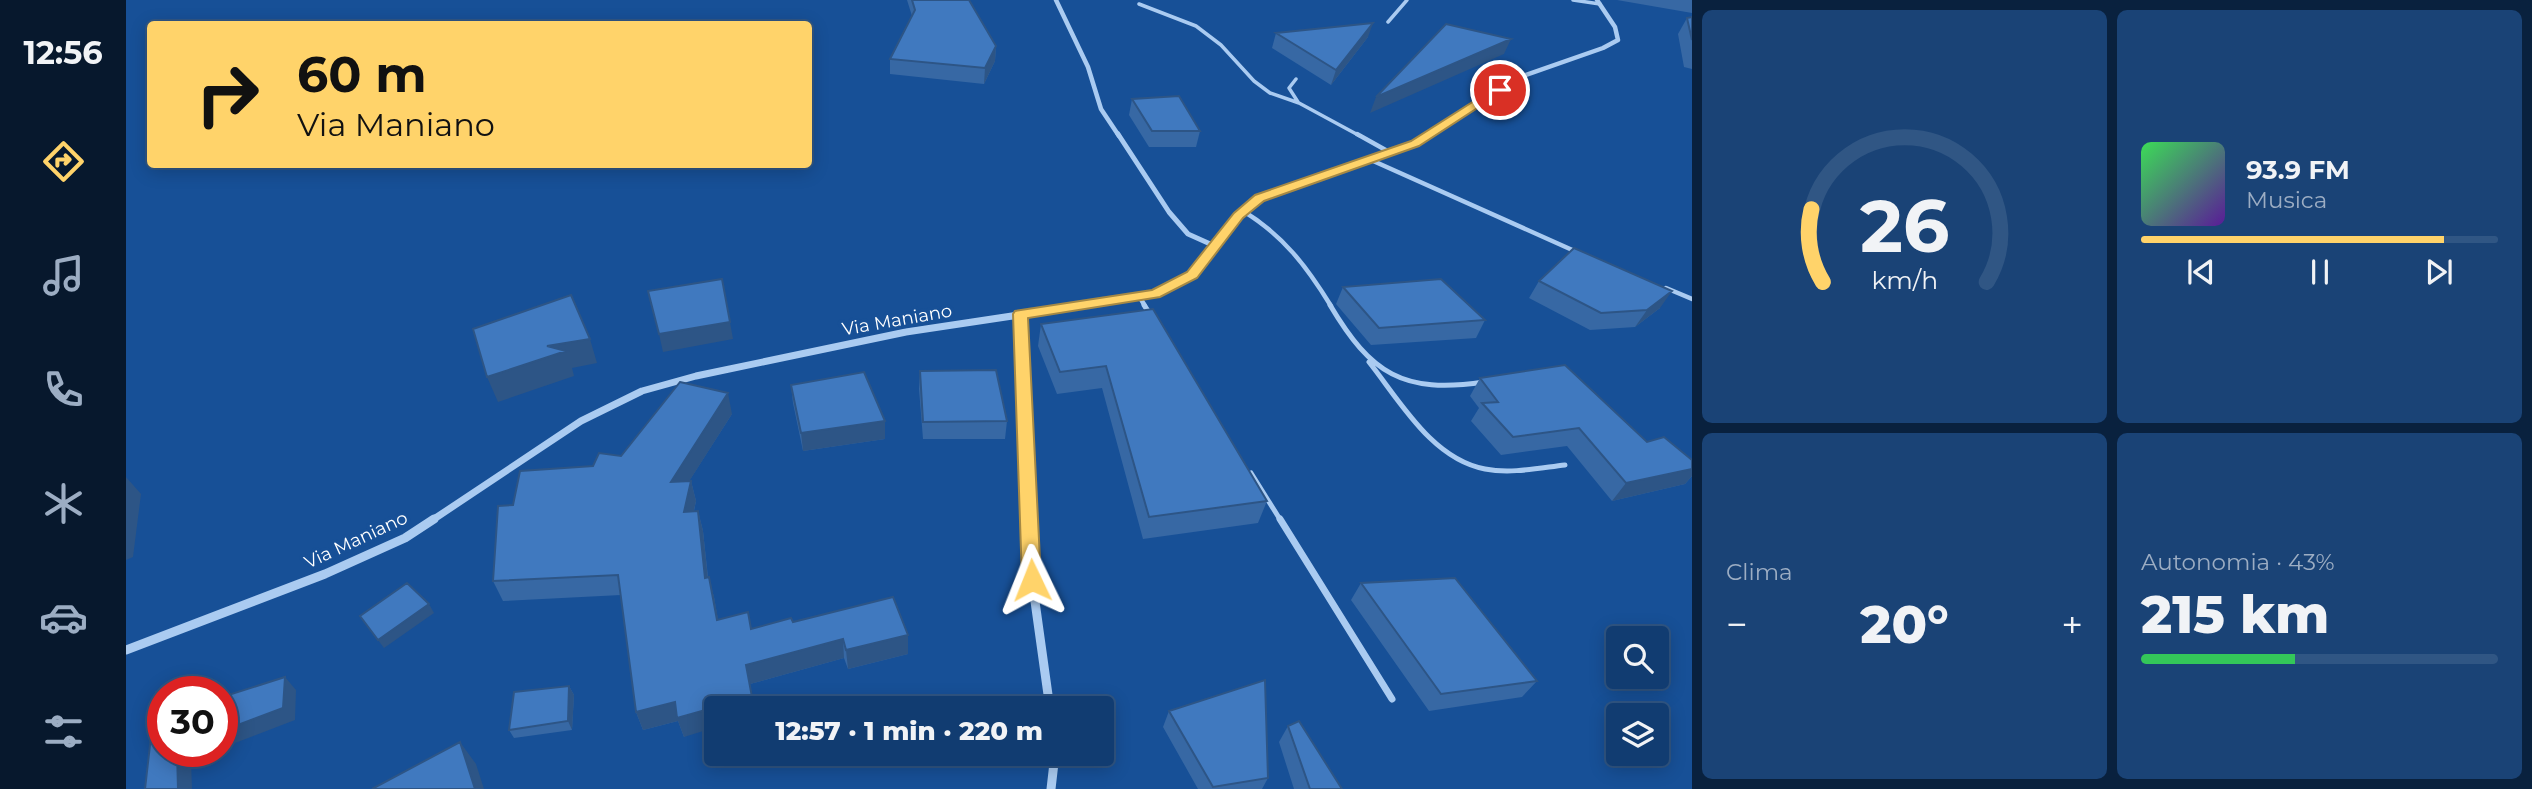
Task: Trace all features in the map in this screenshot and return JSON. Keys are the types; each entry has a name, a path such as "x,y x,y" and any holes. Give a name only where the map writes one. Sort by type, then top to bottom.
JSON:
{"street":[{"path":"1056,0 1088,67 1101,108 1169,212 1188,234 1217,247"},
{"name":"Via Maniano","path":"126,650 325,574 404,538 582,421 642,391 695,376 893,335 1155,294 1192,275 1217,247 1243,211 1260,198 1415,144 1523,76 1603,48 1618,40 1615,27 1599,2"},
{"path":"1021,314 1032,580 1048,696"},
{"path":"1051,789 1054,766"}],"lane":[{"path":"1388,22 1406,0"},
{"path":"1573,0 1599,2"},
{"path":"1139,4 1196,26 1221,45 1254,81 1270,93 1298,103 1391,153"},
{"path":"1296,79 1289,88 1298,103"},
{"path":"1371,160 1586,255"},
{"path":"1243,211 1291,248 1360,352 1441,449 1475,467 1510,470 1565,465"},
{"path":"1658,285 1692,299"},
{"path":"1139,296 1154,320"},
{"path":"1360,352 1386,372 1416,384 1447,387 1497,380"},
{"path":"1244,462 1392,699"}],"building":[{"path":"912,0 969,0 996,46 985,68 890,59 915,10"},
{"path":"1692,17 1692,40 1687,18"},
{"path":"1373,23 1336,70 1276,33"},
{"path":"1446,24 1511,39 1376,97"},
{"path":"1179,96 1200,131 1152,131 1132,99"},
{"path":"1574,248 1672,291 1647,310 1601,313 1539,281"},
{"path":"722,279 730,322 659,334 648,291"},
{"path":"1441,279 1485,320 1379,328 1343,287"},
{"path":"571,295 590,339 547,346 566,351 487,377 473,329"},
{"path":"1153,309 1267,501 1149,517 1106,366 1060,372 1041,324"},
{"path":"1565,365 1647,442 1664,437 1692,460 1692,469 1626,483 1579,428 1513,437 1482,403 1498,402 1480,378"},
{"path":"996,370 1007,421 923,422 920,371"},
{"path":"864,372 885,421 801,433 791,385"},
{"path":"680,382 728,393 671,482 691,481 684,512 698,511 705,578 709,577 717,620 748,612 751,629 791,618 793,622 893,597 908,635 846,650 843,639 746,665 752,696 704,696 704,710 677,718 675,702 636,712 618,575 493,581 498,506 513,505 520,471 593,466 599,453 621,456"},
{"path":"1455,578 1537,681 1441,694 1361,583"},
{"path":"407,583 429,604 378,640 360,616"},
{"path":"285,677 283,708 238,725 238,692"},
{"path":"1265,680 1268,778 1213,787 1169,711"},
{"path":"569,686 568,721 509,730 514,692"},
{"path":"1299,721 1342,789 1310,789 1288,726"},
{"path":"460,742 475,789 372,789"},
{"path":"147,767 177,767 178,789 145,789"}],"route":[{"path":"1032,580 1021,314 1155,294 1192,275 1217,247 1238,215 1260,198 1415,144 1500,90"}]}
